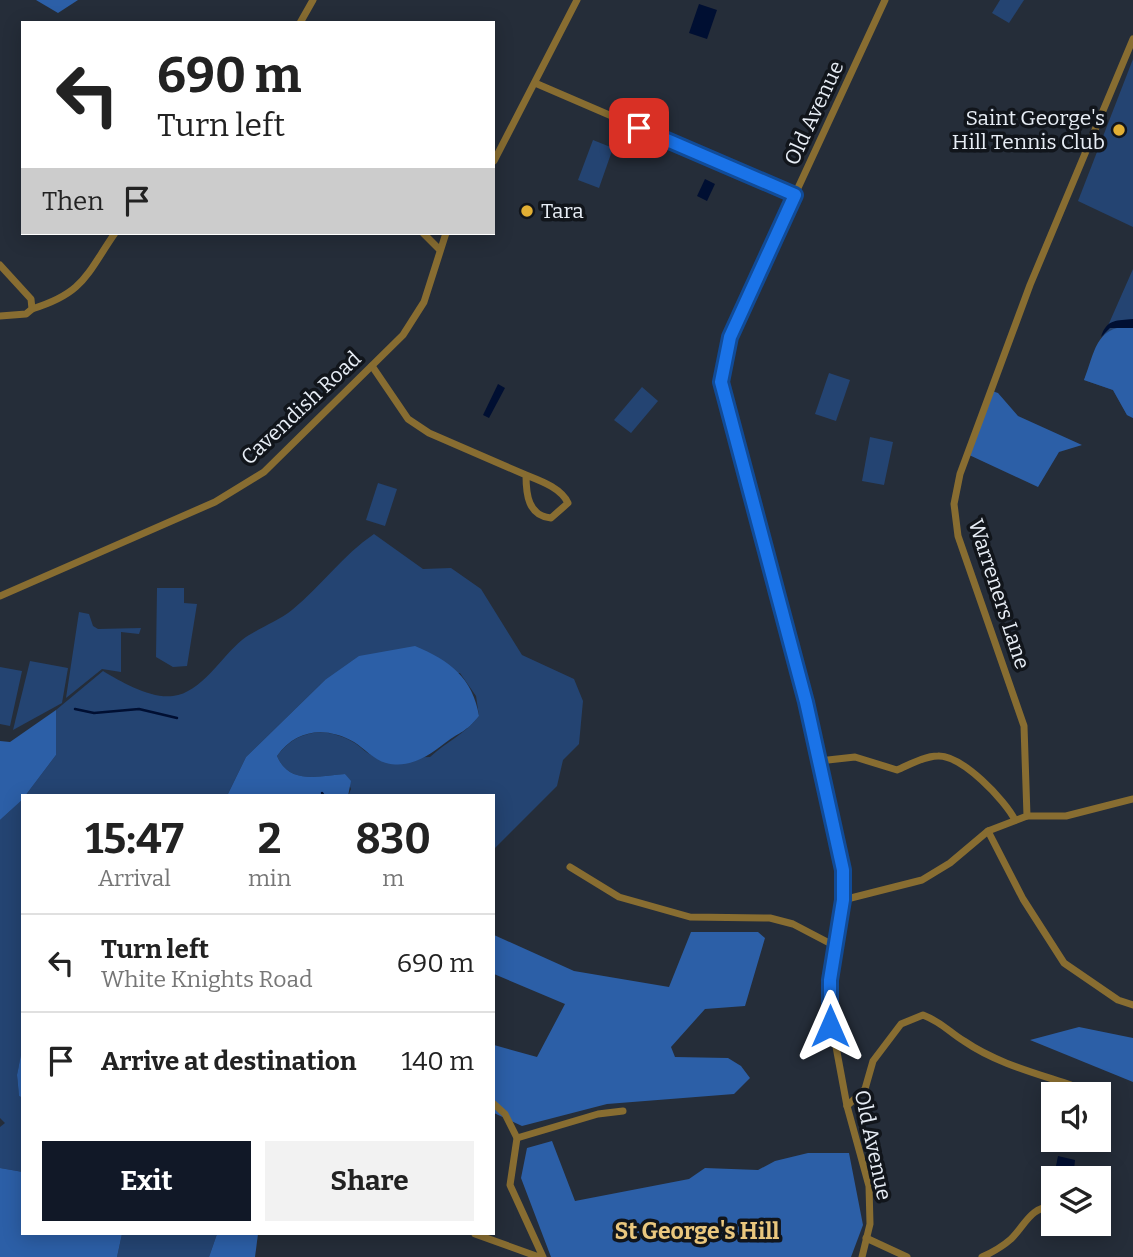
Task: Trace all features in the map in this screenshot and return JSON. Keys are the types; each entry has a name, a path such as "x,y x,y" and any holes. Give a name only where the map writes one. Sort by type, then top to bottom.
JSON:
{"street":[{"path":"301,21 313,0"},
{"path":"495,159 578,0"},
{"name":"Old Avenue","path":"862,1257 870,1216 869,1186 847,1106 830,1026 830,980 843,900 843,870 819,761 721,382 730,337 886,0"},
{"name":"Warreners Lane","path":"1027,816 1024,726 958,536 954,504 960,474 1012,330 1133,39"},
{"path":"535,83 795,195"},
{"path":"0,316 26,314 32,309 62,299 76,288 114,235"},
{"path":"425,235 439,249"},
{"name":"Cavendish Road","path":"0,596 215,502 264,472 372,366 413,320 428,291 445,235"},
{"path":"0,265 31,299 32,309"},
{"path":"372,366 408,419 429,433 552,486 567,498 568,503 551,518 540,516 527,499 526,475"},
{"path":"819,761 855,757 897,770 930,756 941,755 979,779 1009,808 1015,820"},
{"path":"843,900 922,880 950,863 988,831 1015,820 1027,816 1066,816 1133,799"},
{"path":"988,831 1023,899 1064,962 1118,1000 1133,1005"},
{"path":"570,867 619,897 690,917 770,918 793,924 835,946"},
{"path":"847,1106 865,1089 873,1061 901,1024 923,1015 943,1023 964,1041 999,1059 1063,1082"},
{"path":"495,1105 505,1114 517,1138 510,1185 541,1257"},
{"path":"517,1138 598,1114 623,1111"},
{"path":"982,1257 1013,1237 1028,1215 1041,1208"},
{"path":"478,1235 541,1257"},
{"path":"866,1238 907,1257"}],"shaded area":[{"path":"36,0 78,0 58,13"},
{"path":"1000,0 1024,0 1009,23 992,13"},
{"path":"699,4 717,10 707,39 689,33"},
{"name":"Saint George's Hill Tennis Club","path":"1133,59 1133,227 1078,201"},
{"path":"593,140 613,148 599,188 578,180"},
{"path":"705,179 715,184 707,201 697,196"},
{"path":"1133,269 1133,418 1127,415 1113,390 1084,380"},
{"path":"1133,319 1133,328 1110,328 1101,337 1110,323"},
{"path":"1129,326 1133,328 1133,418 1127,415 1113,390 1084,380 1094,351 1103,337 1109,331"},
{"path":"829,373 850,380 836,421 815,414"},
{"path":"498,384 505,388 489,418 483,415"},
{"path":"642,387 658,401 631,433 614,420"},
{"path":"992,391 998,393 1018,416 1082,445 1059,452 1038,487 967,454"},
{"path":"870,437 893,442 884,485 862,481"},
{"path":"378,483 397,489 385,526 366,520"},
{"path":"374,534 423,569 451,568 481,589 522,655 574,679 583,701 579,744 563,760 557,786 495,848 495,794 349,794 351,789 345,774 315,777 297,775 282,765 277,756 302,736 322,733 342,737 375,756 430,757 468,728 479,716 476,696 460,673 325,680 246,757 228,794 27,794 56,755 56,710 103,671 127,685 155,695 173,696 183,693 202,681 242,640 292,610 352,551"},
{"path":"157,588 184,588 184,603 197,604 187,666 173,667 156,657"},
{"path":"79,612 89,614 93,626 98,629 141,628 139,634 121,632 121,672 102,669 66,698"},
{"path":"415,646 449,664 458,672 471,691 479,716 466,729 425,757 411,763 386,763 373,757 354,742 322,732 302,735 277,756 282,765 297,775 315,777 345,774 351,781 348,794 228,794 246,757 325,680 359,656"},
{"path":"30,661 68,668 62,703 13,730"},
{"path":"0,667 22,671 10,726 0,724"},
{"path":"56,710 56,755 27,794 21,794 21,801 0,820 0,741 10,742"},
{"path":"21,801 21,1054 17,1075 21,1097 21,1172 0,1168 0,1127 5,1123 0,1118 0,820"},
{"path":"691,932 758,932 765,938 745,1006 705,1009 671,1047 675,1057 728,1058 741,1066 750,1078 734,1094 607,1104 522,1126 495,1113 495,1045 537,1057 565,1004 495,974 495,935 574,971 669,987"},
{"path":"1079,1027 1133,1038 1133,1082 1030,1040"},
{"path":"21,1054 21,1097 19,1096 17,1075"},
{"path":"552,1141 575,1201 689,1179 705,1168 758,1170 775,1161 808,1153 849,1153 863,1225 851,1257 551,1257 521,1178 527,1148"},
{"path":"1058,1156 1075,1160 1074,1166 1056,1166"},
{"path":"0,1168 21,1172 21,1235 122,1235 117,1257 0,1257"},
{"path":"122,1235 217,1235 209,1257 117,1257"},
{"path":"217,1235 258,1235 255,1257 209,1257"}],"waterway":[{"path":"75,709 94,713 139,709 177,718"}],"place":[{"name":"Saint George's Hill Tennis Club","path":"1119,130"},
{"name":"Tara","path":"527,211"}],"district":[{"name":"St George's Hill","path":"697,1231"}],"route":[{"path":"639,128 795,195 730,337 721,366 721,382 806,702 843,870 843,900 830,980 830,1026"}]}
